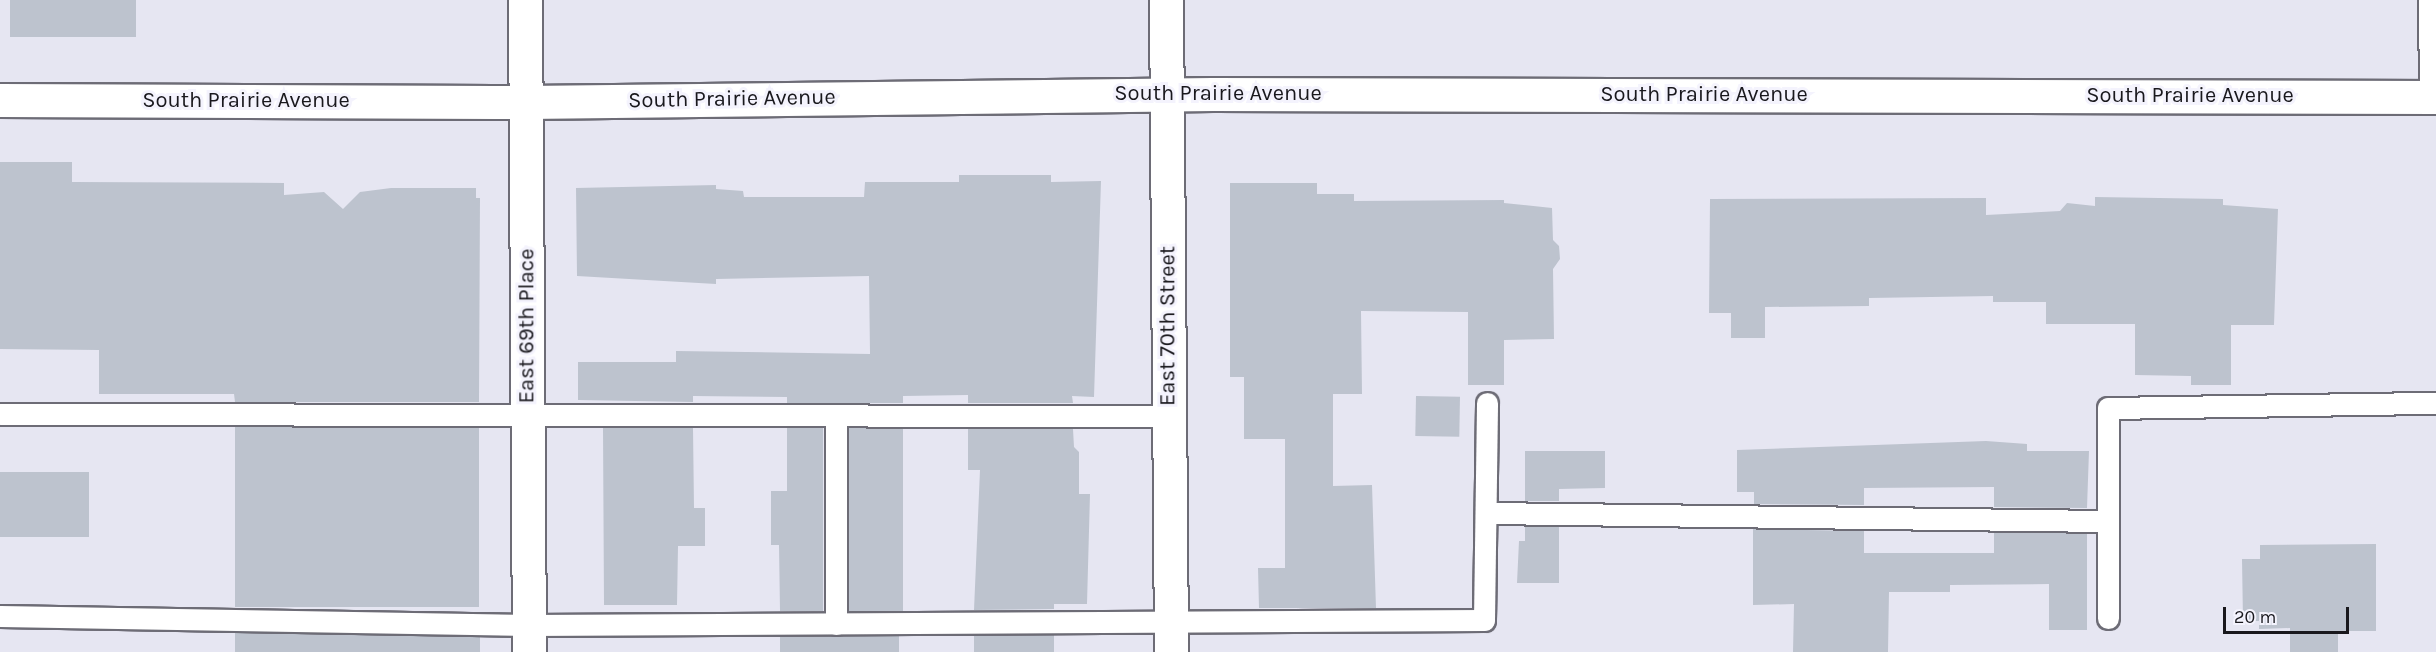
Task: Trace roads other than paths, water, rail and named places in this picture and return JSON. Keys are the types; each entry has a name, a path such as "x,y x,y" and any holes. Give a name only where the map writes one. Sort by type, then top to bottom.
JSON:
{"street":[{"name":"East 69th Place","path":"525,0 529,639"},
{"name":"East 70th Street","path":"1166,0 1171,638"},
{"path":"2435,0 2436,97"},
{"name":"South Prairie Avenue","path":"0,100 526,102 1167,94 2436,97"}],"lane":[{"path":"0,616 529,639 836,624 1171,638 1484,620 1487,403"},
{"path":"2108,618 2108,408 2436,403"},
{"path":"0,414 528,417 1169,416"},
{"path":"836,417 836,624"},
{"path":"1486,513 2108,521"}]}
